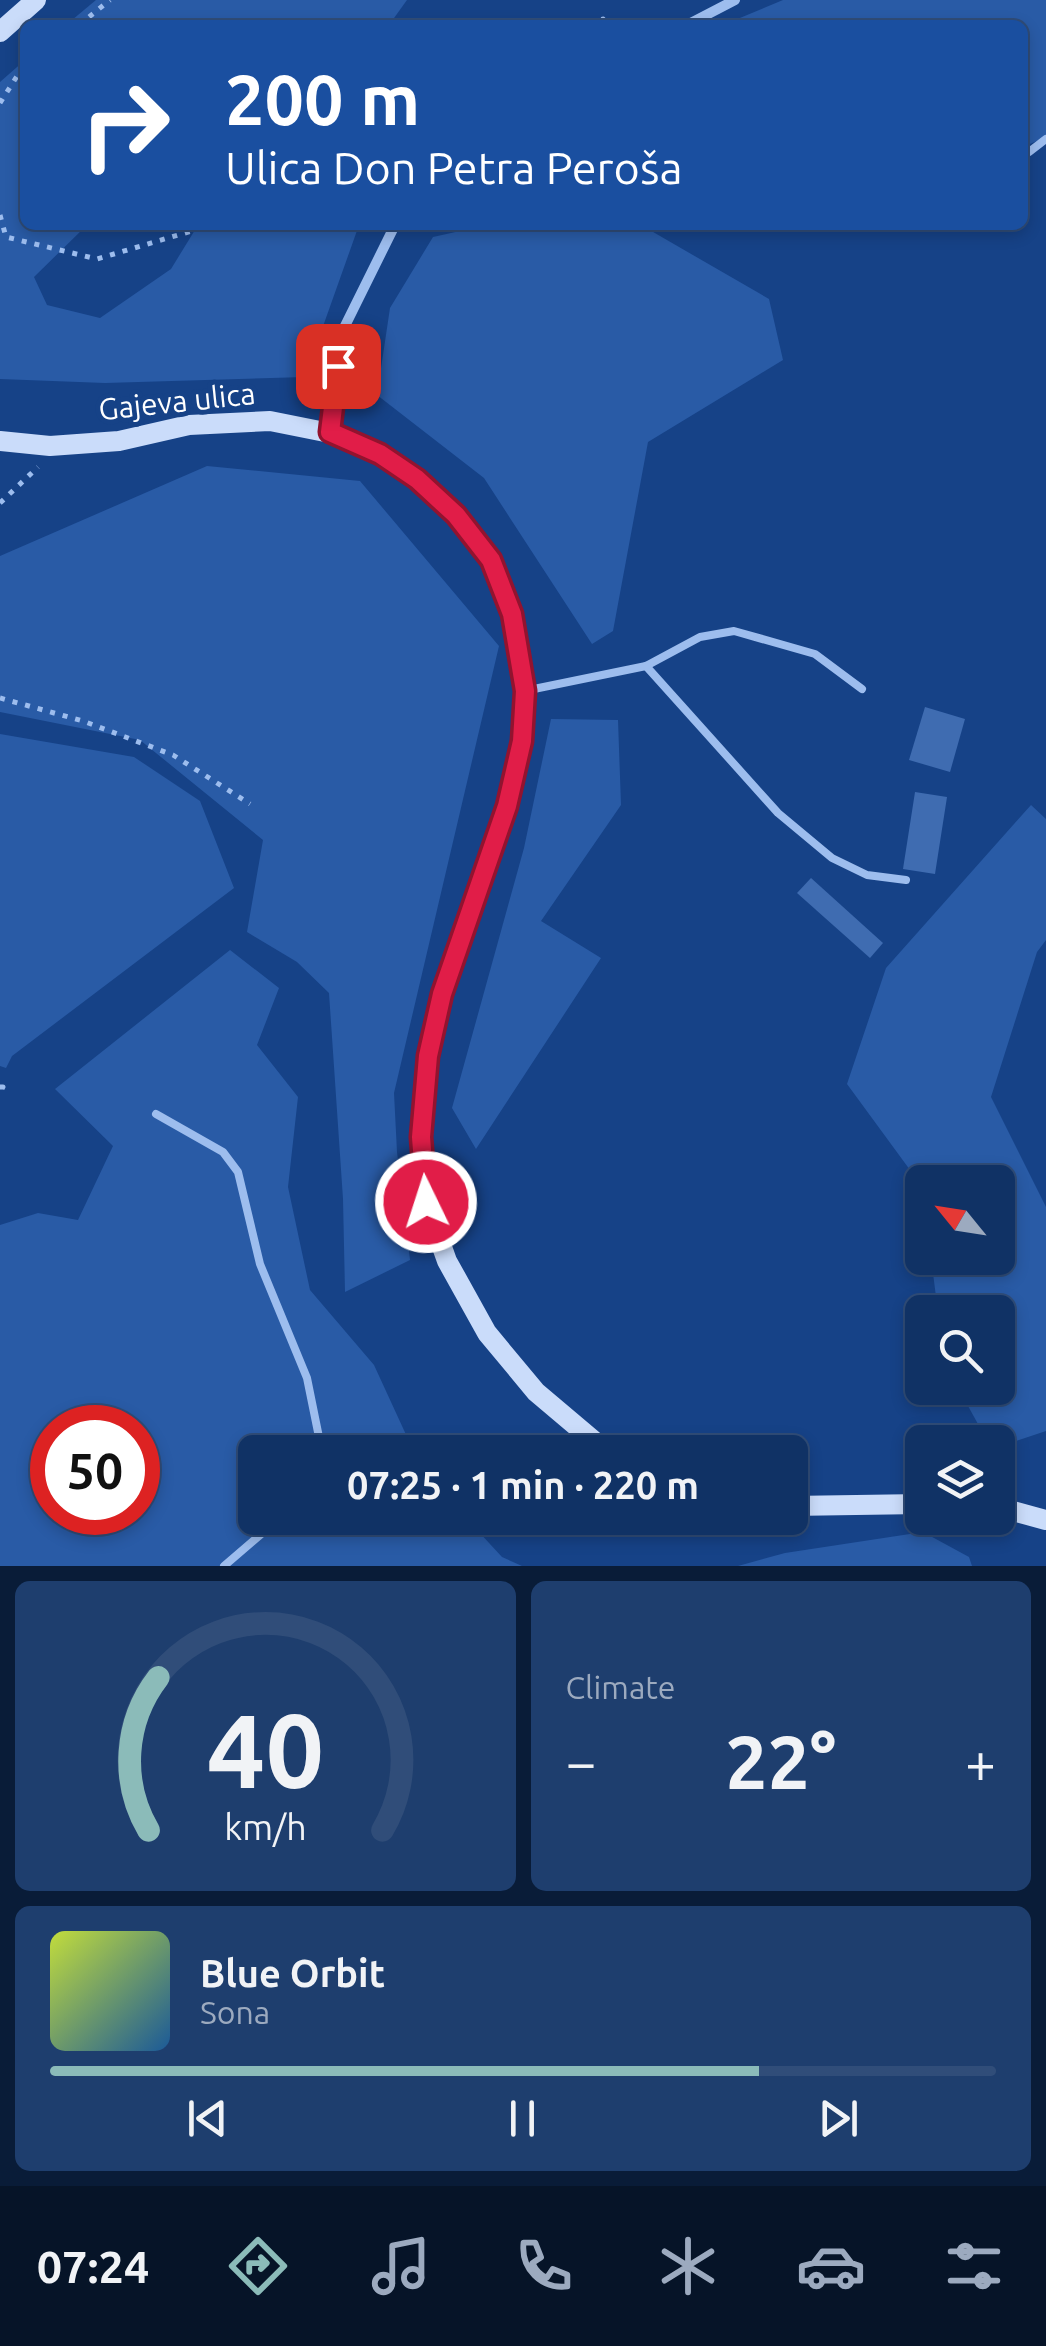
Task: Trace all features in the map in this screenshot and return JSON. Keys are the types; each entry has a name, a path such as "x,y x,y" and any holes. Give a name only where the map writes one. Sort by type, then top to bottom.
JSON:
{"main road":[{"path":"0,32 36,0"},
{"name":"Gajeva ulica","path":"0,440 50,446 119,440 189,425 270,421 330,432 380,454 417,479 456,515 491,560 512,614 525,691 522,741 507,806 442,994 428,1056 421,1137 426,1202 446,1261 487,1333 536,1392 587,1435"},
{"path":"808,1506 905,1504"},
{"path":"1015,1512 1046,1520"}],"street":[{"path":"697,20 735,0"},
{"path":"330,432 342,332 393,230"}],"lane":[{"path":"1029,152 1046,139"},
{"path":"525,691 646,666 700,637 734,631 815,654 862,688"},
{"path":"646,666 778,813 832,858 867,875 906,880"},
{"path":"156,1114 223,1152 238,1172 260,1264 306,1378 318,1435"},
{"path":"224,1566 260,1535"}],"path":[{"path":"85,20 110,0"},
{"path":"0,103 20,73"},
{"path":"0,215 6,237 96,259 195,230"},
{"path":"0,503 62,444"},
{"path":"0,698 83,721 173,755 250,804"}],"shaded area":[{"path":"96,0 407,0 393,20 72,20"},
{"path":"783,0 1046,0 1046,137 1028,145 1028,20 735,20"},
{"path":"20,64 20,230 82,230 34,277 47,305 100,318 171,269 195,230 357,230 305,377 105,383 0,379 0,82"},
{"path":"464,230 650,230 769,299 783,360 648,442 613,631 592,644 484,478 377,395 390,308 433,237"},
{"path":"207,466 360,481 499,646 394,1093 410,1260 345,1292 329,993 297,962 247,932 263,840 140,740 0,712 0,556"},
{"path":"551,719 618,720 621,805 541,921 601,958 476,1149 452,1108 524,848"},
{"path":"0,734 134,757 200,801 234,888 12,1056 6,1068 0,1066"},
{"path":"1031,805 1046,819 1046,940 1037,952 991,1097 1046,1207 1046,1431 1015,1441 1015,1425 979,1425 967,1405 1015,1405 1015,1295 936,1295 933,1275 1015,1275 1015,1165 906,1165 847,1084 886,968"},
{"path":"230,950 279,988 257,1045 298,1097 288,1187 310,1290 374,1365 406,1435 238,1435 238,1535 482,1535 502,1557 522,1566 0,1566 0,1225 38,1213 78,1220 113,1146 55,1089"},
{"path":"905,1535 929,1535 969,1557 972,1566 738,1566 785,1553"}],"building":[{"path":"925,707 965,719 950,772 909,760"},
{"path":"915,792 947,797 935,874 903,869"},
{"path":"811,878 883,943 870,958 797,893"}],"route":[{"path":"338,366 330,432 380,454 417,479 456,515 491,560 512,614 525,691 522,741 507,806 442,994 428,1056 421,1137 426,1202"}]}
